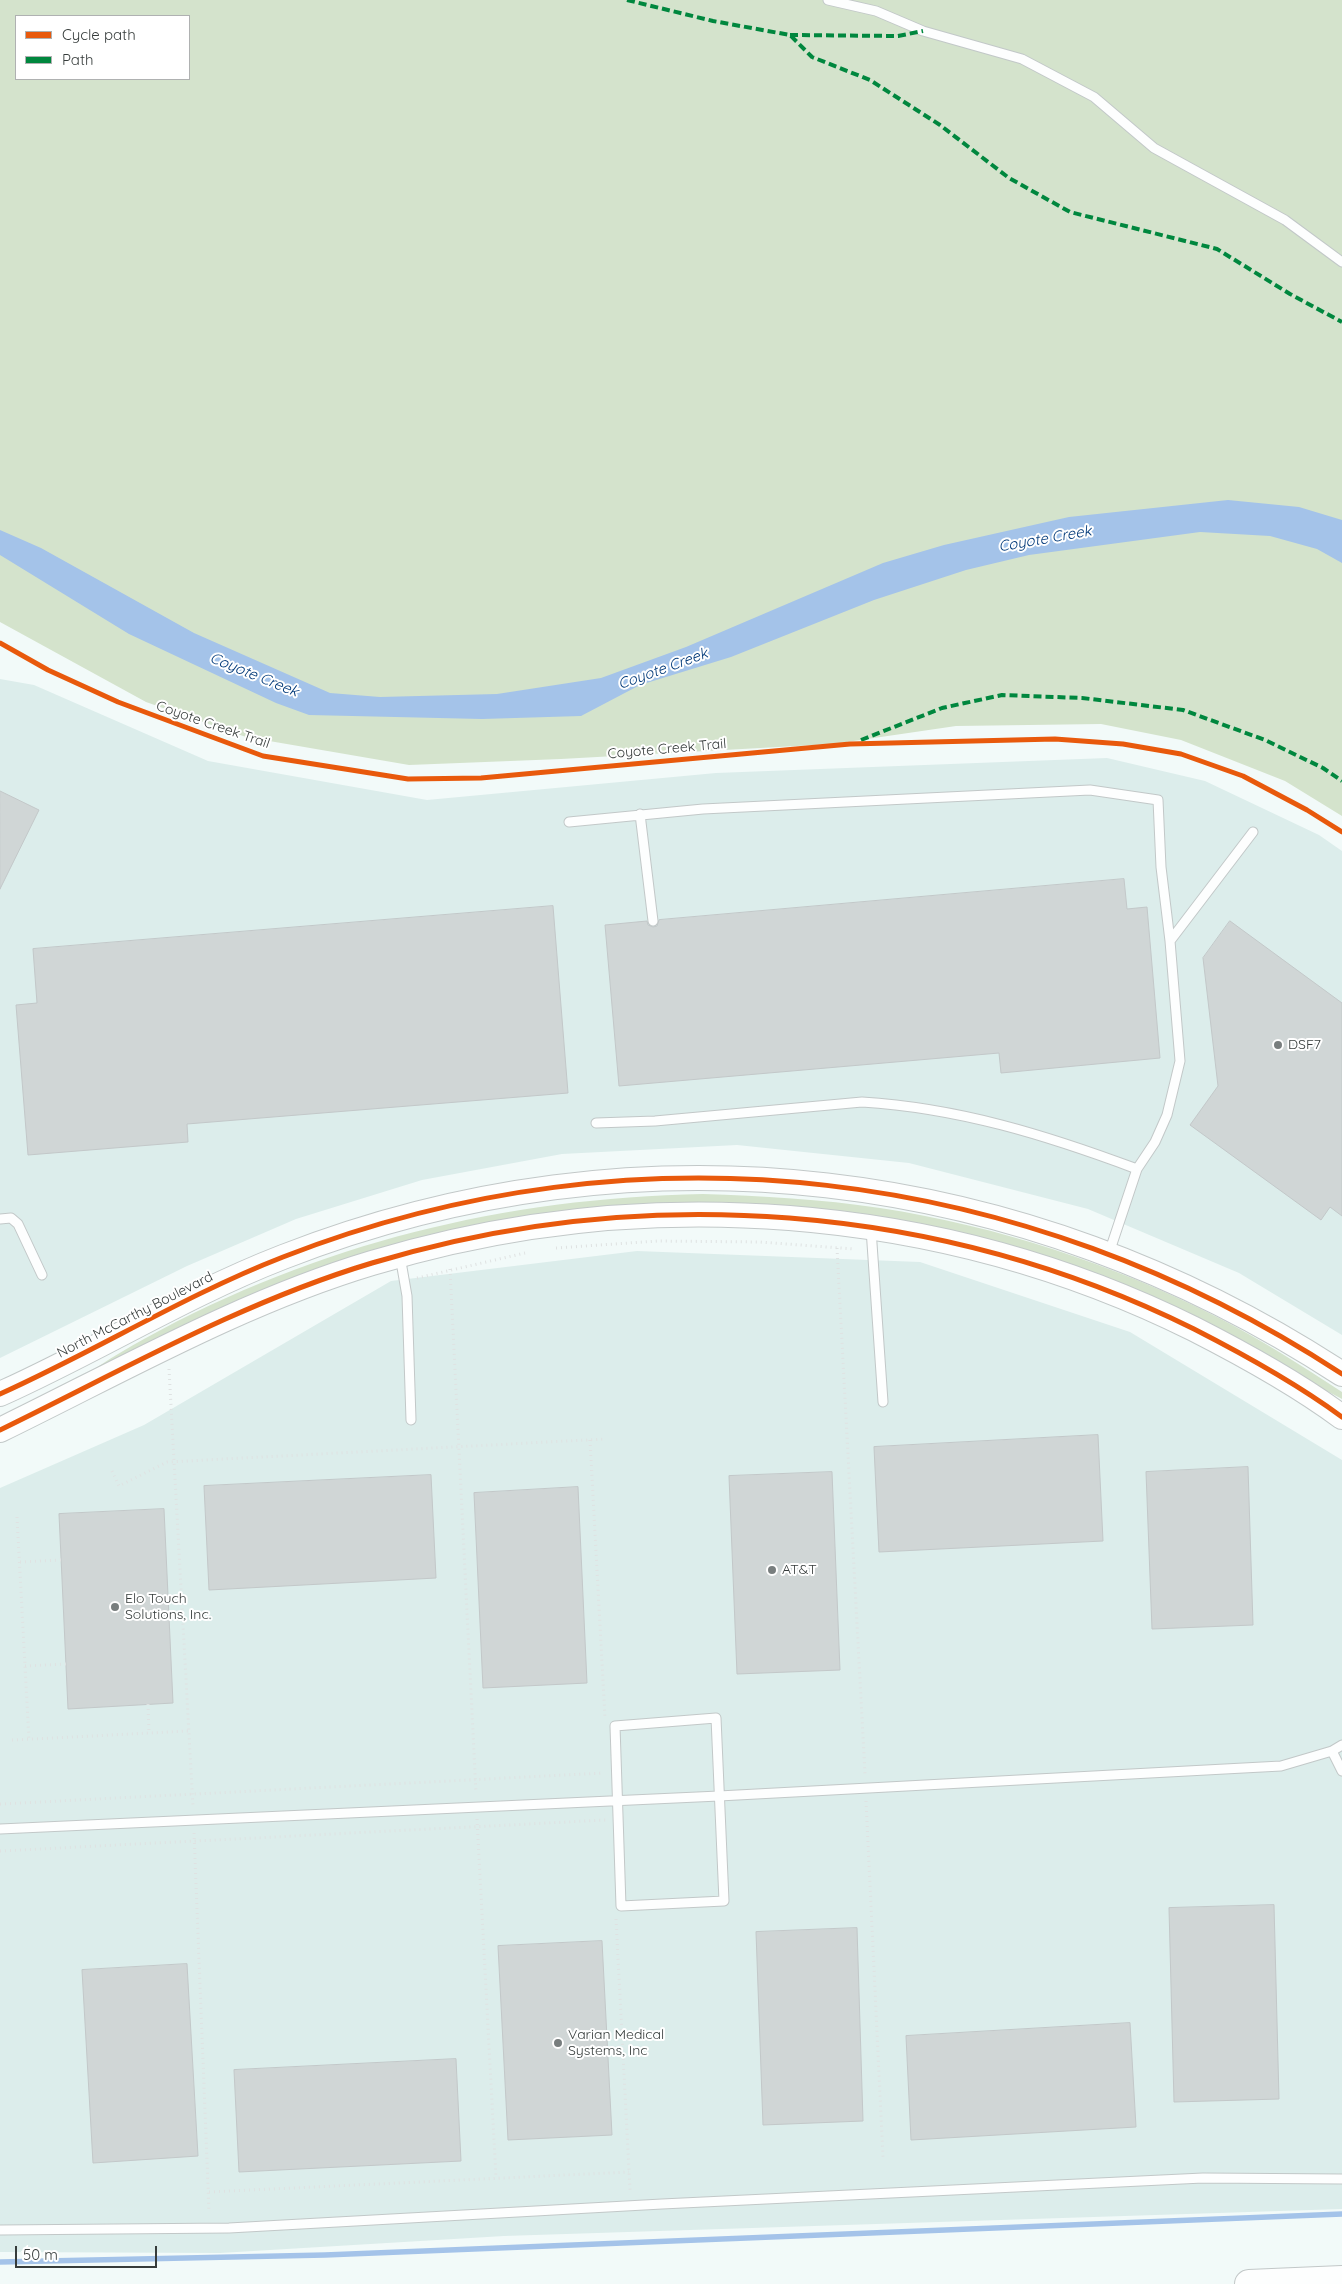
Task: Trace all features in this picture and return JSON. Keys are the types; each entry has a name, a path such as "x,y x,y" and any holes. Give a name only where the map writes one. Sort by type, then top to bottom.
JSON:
{"highway":[{"path":"1248,2284 1342,2280"}],"main road":[{"name":"North McCarthy Boulevard","path":"0,1394 50,1372 213,1287 283,1257 359,1230 433,1210 506,1195 578,1185 730,1178 802,1183 870,1191 937,1203 999,1218 1063,1237 1109,1253 1185,1286 1244,1315 1299,1346 1342,1374"},
{"path":"0,1430 228,1319 296,1290 399,1256 441,1244 512,1230 582,1220 637,1216 729,1214 799,1218 930,1237 1052,1270 1112,1292 1228,1346 1281,1377 1342,1417"}],"lane":[{"path":"828,0 876,11 923,31 1022,58 1094,97 1154,148 1285,220 1342,262"},
{"path":"569,822 703,808 1090,790 1158,800 1161,867 1170,941 1180,1061 1167,1115 1156,1142 1137,1169 1109,1253"},
{"path":"640,814 652,921"},
{"path":"1170,941 1253,832"},
{"path":"596,1123 655,1121 862,1102 896,1104 1000,1123 1137,1169"},
{"path":"0,1219 11,1218 18,1224 42,1275"},
{"path":"871,1227 883,1402"},
{"path":"399,1256 404,1282 411,1370 411,1420"},
{"path":"716,1718 724,1901 621,1906 618,1801 615,1726 716,1718"},
{"path":"0,1830 193,1819 719,1796 1281,1766 1332,1751 1342,1744"},
{"path":"1332,1751 1342,1771"},
{"path":"0,2230 229,2228 652,2204 1204,2178 1342,2179"}],"path":[{"path":"553,1248 658,1241 760,1242 872,1251"},
{"path":"837,1248 866,1788 883,2158"},
{"path":"404,1282 450,1269 534,1251"},
{"path":"450,1269 496,2178"},
{"path":"168,1348 192,1794 209,2212"},
{"path":"112,1471 119,1486 167,1462 605,1439"},
{"path":"17,1517 29,1740"},
{"path":"20,1562 62,1560"},
{"path":"25,1666 66,1664"},
{"path":"148,1704 149,1733"},
{"path":"12,1740 189,1731"},
{"path":"0,1804 608,1773"},
{"path":"0,1851 610,1820"},
{"path":"209,2192 629,2172"}],"shaded area":[{"path":"0,679 34,685 208,761 427,800 716,773 1107,758 1205,781 1319,835 1342,851 1342,1335 1239,1273 1088,1209 909,1163 737,1145 562,1154 422,1180 296,1219 187,1266 0,1358"},
{"path":"637,1251 920,1262 1130,1332 1342,1460 1342,2209 504,2236 220,2253 0,2252 0,1488 144,1425 391,1281"}],"green space":[{"path":"0,0 1342,0 1342,816 1285,781 1181,740 1101,724 956,726 833,744 561,759 409,765 246,737 146,702 0,622"},
{"path":"703,1194 792,1198 880,1208 968,1225 1011,1236 1096,1264 1219,1318 1266,1344 1342,1392 1342,1399 1191,1319 826,1214 420,1243 57,1393 133,1345 210,1305 277,1276 345,1252 414,1232 485,1216 556,1205 629,1197"}],"water":[{"name":"Coyote Creek","path":"1228,500 1299,507 1342,520 1342,563 1317,549 1270,536 1200,532 1029,555 966,570 874,600 731,657 640,685 581,716 482,719 309,715 276,703 129,634 0,555 0,530 41,548 194,633 330,693 380,697 497,694 601,678 686,647 883,563 944,545 1069,517"}],"building":[{"path":"0,791 39,810 0,889"},
{"path":"1124,879 1127,909 1147,907 1160,1058 1001,1073 999,1053 619,1086 605,925 647,921 648,925 653,927 657,926 659,920"},
{"path":"553,906 568,1093 187,1124 188,1142 28,1155 16,1005 37,1003 33,949"},
{"name":"DSF7","path":"1230,921 1342,1003 1342,1216 1330,1207 1321,1220 1190,1125 1218,1086 1203,958"},
{"path":"1098,1435 1103,1541 879,1552 874,1447"},
{"path":"1248,1467 1253,1625 1152,1629 1146,1472"},
{"path":"832,1472 840,1670 737,1674 729,1476"},
{"path":"431,1475 436,1578 209,1590 204,1486"},
{"path":"578,1487 587,1683 483,1688 474,1493"},
{"path":"164,1509 173,1703 68,1709 59,1514"},
{"path":"1274,1905 1279,2099 1174,2102 1169,1908"},
{"path":"857,1928 863,2121 763,2125 756,1932"},
{"path":"602,1941 612,2135 508,2140 498,1946"},
{"path":"187,1964 198,2156 93,2163 82,1970"},
{"path":"1130,2023 1136,2127 911,2140 906,2036"},
{"path":"456,2059 461,2161 239,2172 234,2070"}],"waterway":[{"path":"0,2262 325,2255 1342,2214"}],"marked path":[{"path":"627,0 713,21 790,35 812,57 870,80 940,125 1009,178 1070,212 1217,249 1290,294 1342,322"},
{"path":"790,35 898,36 923,31"},
{"path":"861,740 942,708 1002,695 1082,698 1183,710 1265,740 1323,768 1342,781"}],"cycle path":[{"name":"Coyote Creek Trail","path":"0,643 48,670 118,702 263,756 408,779 481,778 850,744 1055,739 1123,744 1181,754 1243,776 1307,810 1342,832"},
{"path":"0,1394 211,1288 247,1272 283,1257 418,1214 554,1187 691,1178 827,1185 961,1209 1092,1248 1220,1304 1342,1374"},
{"path":"0,1430 229,1317 276,1297 372,1263 475,1237 579,1221 684,1215 789,1218 894,1231 997,1254 1097,1287 1194,1329 1270,1370 1342,1417"}],"place":[{"name":"DSF7","path":"1278,1045"},
{"name":"AT&T","path":"772,1570"},
{"name":"Elo Touch Solutions, Inc.","path":"115,1607"},
{"name":"Varian Medical Systems, Inc","path":"558,2043"}]}
